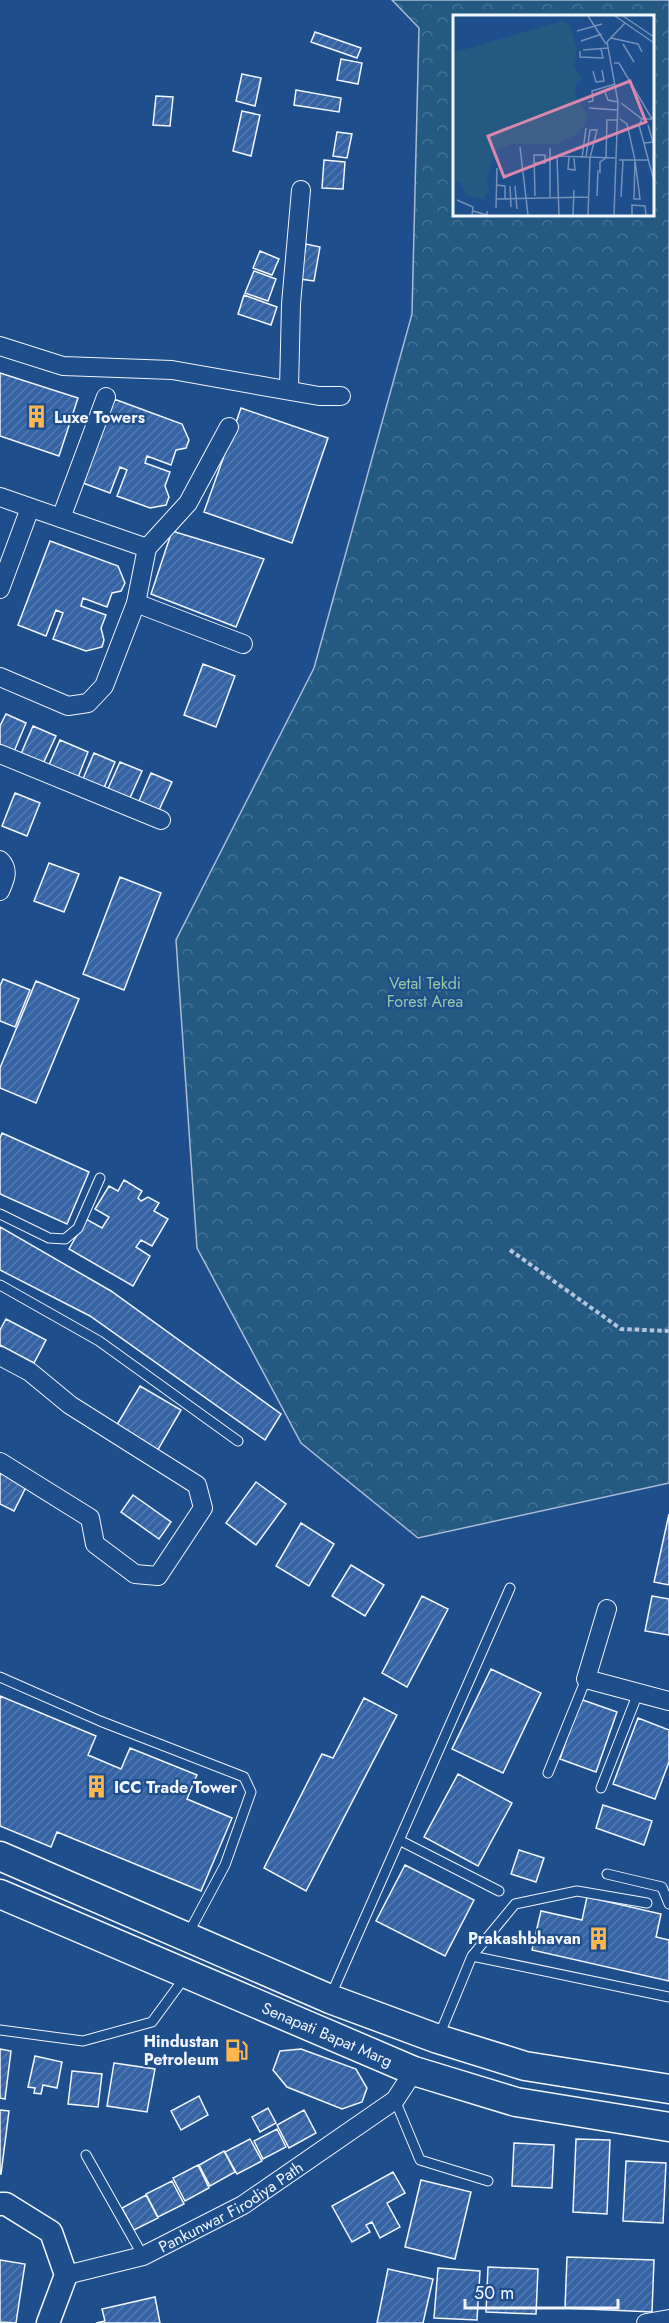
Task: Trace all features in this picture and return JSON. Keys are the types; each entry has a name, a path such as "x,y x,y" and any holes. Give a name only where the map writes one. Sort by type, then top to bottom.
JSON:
{"main road":[{"name":"Senapati Bapat Marg","path":"0,1856 330,1999 438,2039 525,2066 669,2089"},
{"name":"Senapati Bapat Marg","path":"0,1894 414,2071 516,2102 669,2127"}],"street":[{"path":"289,389 291,304 301,190"},
{"path":"0,346 63,366 172,370 319,396 341,396"},
{"path":"61,518 106,397"},
{"path":"0,677 68,706 88,703 104,686 136,603 147,548 188,503 229,428"},
{"path":"0,497 147,548"},
{"path":"0,589 30,508"},
{"path":"136,603 243,644"},
{"path":"0,754 161,820"},
{"path":"0,860 6,872 0,891"},
{"path":"0,1356 30,1372 70,1405 197,1485 203,1508 158,1576 135,1574 95,1544 90,1518 0,1462"},
{"path":"607,1609 586,1679 669,1701"},
{"name":"Pankunwar Firodiya Path","path":"66,2275 143,2256 243,2205 395,2100 414,2071"},
{"path":"0,2204 6,2204 51,2232 66,2275 48,2323"},
{"path":"646,2323 669,2319"}],"lane":[{"path":"0,1214 49,1238 65,1239 78,1228 100,1178"},
{"path":"0,1285 99,1341 238,1441"},
{"path":"330,1999 510,1588"},
{"path":"0,1677 100,1721 244,1777 251,1792 225,1865 186,1937"},
{"path":"548,1773 586,1679"},
{"path":"601,1788 638,1693"},
{"path":"399,1840 499,1891"},
{"path":"607,1874 662,1887 669,1904"},
{"path":"438,2039 472,1956 515,1904 577,1891 647,1903"},
{"path":"472,1956 669,1997"},
{"path":"0,2030 82,2041 152,2022 188,1974"},
{"path":"395,2100 420,2160 488,2181"},
{"path":"86,2155 143,2256"}],"path":[{"path":"510,1250 621,1329 669,1331"}],"green space":[{"name":"Vetal Tekdi Forest Area","path":"392,0 669,0 669,1483 418,1538 301,1443 197,1248 176,940 314,668 412,314 419,28"}],"building":[{"path":"315,32 361,48 357,58 311,42"},
{"path":"341,59 362,63 358,84 337,80"},
{"path":"242,74 261,78 255,106 236,101"},
{"path":"296,90 341,98 339,112 294,105"},
{"path":"156,96 173,97 170,126 153,125"},
{"path":"242,111 260,115 251,156 233,151"},
{"path":"337,132 352,134 347,158 333,156"},
{"path":"324,160 345,162 343,189 322,188"},
{"path":"306,244 320,247 314,281 300,279"},
{"path":"260,251 279,259 272,275 253,268"},
{"path":"254,271 276,279 268,301 245,293"},
{"path":"244,295 277,307 271,325 238,314"},
{"name":"Luxe Towers","path":"0,373 78,398 59,456 0,436"},
{"path":"114,399 182,424 189,440 186,448 176,450 171,465 147,456 145,463 170,472 165,486 169,497 166,505 150,508 117,496 127,470 120,467 110,493 83,483"},
{"path":"241,408 328,438 292,543 204,512"},
{"path":"172,531 264,559 236,627 151,594"},
{"path":"50,541 118,566 125,583 121,591 112,593 107,607 83,598 81,606 106,615 101,628 104,640 102,647 86,651 53,639 63,613 56,610 46,636 18,625"},
{"path":"203,664 235,676 216,727 184,715"},
{"path":"6,714 26,723 13,754 0,749 0,726"},
{"path":"33,726 56,736 42,766 20,756"},
{"path":"60,740 88,752 77,780 48,767"},
{"path":"94,753 115,762 103,790 82,781"},
{"path":"120,762 142,771 129,800 107,791"},
{"path":"151,773 172,782 159,810 139,801"},
{"path":"15,793 40,803 27,836 2,826"},
{"path":"49,863 79,874 64,912 34,901"},
{"path":"120,877 161,893 124,990 83,974"},
{"path":"3,979 30,990 15,1027 0,1021 0,986"},
{"path":"36,981 79,999 36,1103 0,1088 0,1068"},
{"path":"2,1133 89,1172 67,1224 0,1194 0,1138"},
{"path":"124,1180 142,1191 138,1198 141,1201 148,1197 159,1203 154,1211 168,1219 152,1246 141,1240 136,1247 150,1256 133,1286 69,1249 86,1219 102,1228 109,1217 95,1209 109,1186 118,1191"},
{"path":"0,1227 111,1291 281,1414 265,1440 90,1316 0,1270"},
{"path":"6,1319 46,1340 34,1363 0,1345 0,1330"},
{"path":"140,1386 181,1410 156,1453 115,1428"},
{"path":"2,1470 28,1483 14,1511 0,1504"},
{"path":"256,1482 286,1504 256,1545 226,1523"},
{"path":"133,1495 171,1522 159,1539 121,1512"},
{"path":"669,1514 669,1585 654,1582"},
{"path":"301,1523 334,1544 309,1586 276,1566"},
{"path":"351,1565 384,1585 365,1616 332,1596"},
{"path":"422,1596 448,1609 407,1687 382,1673"},
{"path":"652,1596 669,1599 669,1635 645,1631"},
{"path":"491,1669 541,1693 503,1773 452,1749"},
{"name":"ICC Trade Tower","path":"0,1696 96,1736 88,1755 121,1769 130,1748 197,1775 187,1799 232,1818 201,1891 57,1832 51,1847 0,1826"},
{"path":"364,1698 397,1715 306,1891 264,1868 322,1754 333,1758"},
{"path":"580,1699 617,1712 596,1772 560,1759"},
{"path":"638,1718 669,1730 669,1762 655,1799 613,1784"},
{"path":"458,1774 512,1803 478,1866 424,1837"},
{"path":"603,1805 652,1821 644,1845 596,1828"},
{"path":"519,1850 544,1858 536,1882 511,1874"},
{"path":"405,1865 474,1900 445,1956 376,1921"},
{"name":"Prakashbhavan","path":"587,1897 661,1914 656,1937 669,1940 669,1981 532,1950 541,1911 582,1920"},
{"path":"0,2049 11,2051 5,2099 0,2098"},
{"path":"301,2049 356,2069 367,2088 362,2102 342,2109 287,2087 273,2070 280,2051"},
{"path":"35,2056 62,2062 57,2088 43,2085 41,2094 34,2093 35,2088 28,2087"},
{"path":"114,2063 155,2069 147,2112 107,2106"},
{"path":"72,2071 102,2074 98,2107 68,2104"},
{"path":"199,2096 208,2115 181,2130 171,2111"},
{"path":"268,2108 276,2123 260,2132 252,2117"},
{"path":"0,2110 9,2111 1,2174 0,2174"},
{"path":"304,2110 316,2133 289,2148 277,2125"},
{"path":"277,2129 286,2147 263,2159 254,2141"},
{"path":"250,2139 262,2161 237,2174 225,2152"},
{"path":"576,2139 610,2140 607,2214 573,2212"},
{"path":"514,2143 554,2145 552,2188 512,2186"},
{"path":"224,2151 235,2172 210,2186 199,2165"},
{"path":"626,2161 666,2163 663,2223 623,2221"},
{"path":"198,2165 209,2188 185,2201 173,2178"},
{"path":"393,2172 405,2193 387,2203 400,2227 380,2238 372,2222 366,2225 370,2232 352,2242 332,2206"},
{"path":"421,2180 471,2192 455,2259 405,2247"},
{"path":"172,2181 184,2204 158,2217 146,2194"},
{"path":"146,2195 158,2218 134,2230 122,2208"},
{"path":"567,2257 654,2260 652,2312 565,2308"},
{"path":"0,2260 25,2264 16,2323 0,2322"},
{"path":"488,2267 538,2269 536,2314 486,2312"},
{"path":"438,2268 480,2271 477,2320 434,2318"},
{"path":"388,2269 433,2279 423,2323 377,2323"},
{"path":"155,2297 160,2323 96,2323 105,2321 102,2309"}],"place":[{"name":"Luxe Towers","path":"36,417"},
{"name":"ICC Trade Tower","path":"96,1787"},
{"name":"Prakashbhavan","path":"599,1938"},
{"name":"Hindustan Petroleum","path":"237,2050"}]}
